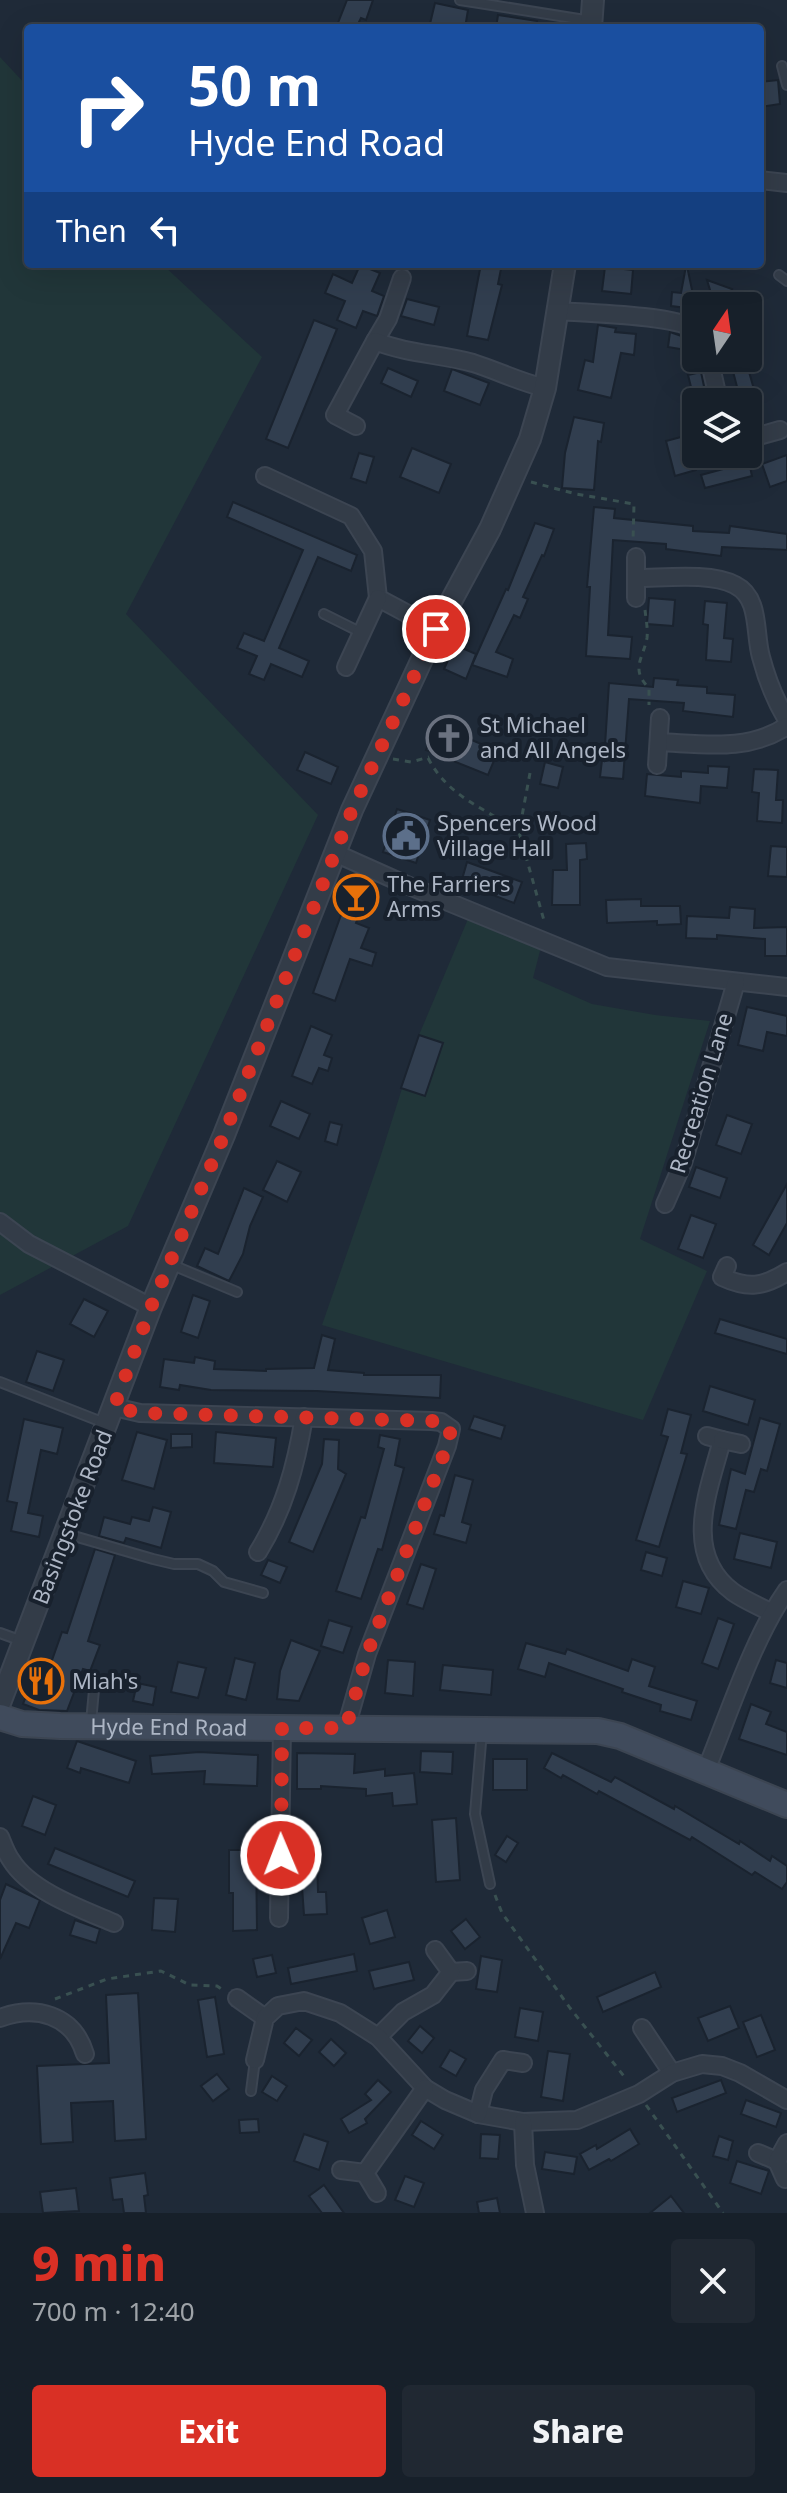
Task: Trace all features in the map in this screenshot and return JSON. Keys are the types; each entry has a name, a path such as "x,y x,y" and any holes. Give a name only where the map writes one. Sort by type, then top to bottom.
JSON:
{"main road":[{"name":"Hyde End Road","path":"0,1717 33,1725 91,1727 598,1731 620,1736 787,1805"}],"street":[{"path":"592,24 593,0"},
{"path":"764,180 787,183"},
{"name":"Basingstoke Road","path":"0,1703 151,1307 224,1135 335,853 436,629 515,478 545,388 564,268"},
{"path":"356,426 330,412 388,319 402,278"},
{"path":"556,311 682,323"},
{"path":"375,341 400,351 472,363 516,381 545,388"},
{"path":"762,435 780,430"},
{"path":"265,476 351,516 373,551 378,598 346,667"},
{"path":"636,557 636,598"},
{"path":"636,578 712,579 751,590 759,654 773,697 787,723 766,738 744,745 659,742"},
{"path":"378,598 436,629"},
{"path":"657,765 660,718"},
{"path":"335,853 607,967 787,987"},
{"name":"Recreation Lane","path":"665,1204 683,1163 736,982"},
{"path":"0,1222 29,1244 151,1307"},
{"path":"722,1276 738,1284 767,1284 787,1272"},
{"path":"111,1415 140,1413 432,1421 441,1422 451,1429 367,1654 346,1728"},
{"path":"258,1552 274,1526 291,1478 304,1417"},
{"path":"741,1444 714,1438 702,1542 708,1565 732,1592 772,1613"},
{"path":"706,1770 772,1613 787,1590"},
{"path":"279,1918 282,1728"},
{"path":"0,1837 11,1861 27,1878 68,1903 114,1923"},
{"path":"378,2037 403,2012 433,1995 459,1971 435,1950"},
{"path":"237,1998 265,2018"},
{"path":"255,2060 265,2018 278,2006 304,2001 340,2013 378,2037 425,2088 478,2114 523,2122 577,2120 639,2094 672,2073 702,2064 722,2066 740,2073 787,2100"},
{"path":"0,2018 31,2011 55,2017 76,2034 85,2054"},
{"path":"642,2028 672,2073"},
{"path":"478,2114 484,2090 503,2060 523,2063"},
{"path":"365,2173 425,2088"},
{"path":"523,2122 525,2165 535,2213"},
{"path":"777,2161 787,2143"},
{"path":"758,2153 777,2161 785,2179"},
{"path":"341,2170 365,2173"},
{"path":"365,2173 377,2193"}],"lane":[{"path":"460,0 592,24"},
{"path":"782,66 787,85"},
{"path":"324,614 362,633"},
{"path":"169,1263 237,1292"},
{"path":"0,1382 111,1415"},
{"path":"66,1534 174,1564 198,1564 213,1571 224,1582 263,1593"},
{"path":"0,1633 24,1642"},
{"path":"91,1727 94,1690"},
{"path":"483,1730 475,1814 490,1884"},
{"path":"251,2091 255,2060"}],"path":[{"path":"515,478 576,494 634,504 632,548 636,557"},
{"path":"636,598 645,600 648,634 641,652 640,679 649,688 649,710 660,718"},
{"path":"378,755 411,762 428,757 437,776 462,798 519,832"},
{"path":"530,773 519,832 549,943"},
{"path":"490,1884 502,1913 570,2008 639,2094 723,2213"},
{"path":"43,2004 107,1979 161,1971 190,1985 217,1986 237,1998"}],"green space":[{"path":"0,57 24,83 24,268 166,268 262,357 126,614 318,815 128,1226 0,1295"},
{"path":"468,919 541,947 533,978 592,1004 710,1021 640,1239 707,1271 643,1420 322,1325 419,1035"}],"building":[{"path":"347,0 373,0 366,20 361,18 358,24 338,24"},
{"path":"435,3 468,10 466,24 430,24"},
{"path":"498,15 537,21 537,24 497,24"},
{"path":"778,80 780,104 764,106 764,82"},
{"path":"359,268 380,273 372,291 384,296 377,316 363,311 356,328 337,320 345,301 325,293 333,274 352,283"},
{"path":"480,268 501,268 498,284 502,285 488,340 467,336"},
{"path":"605,268 633,270 631,294 602,291"},
{"path":"687,268 692,292 682,292 682,307 671,306 672,292 681,293"},
{"path":"707,280 732,289 731,292 711,292"},
{"path":"407,299 439,307 434,325 401,316"},
{"path":"314,320 337,329 288,448 266,439"},
{"path":"598,325 616,328 615,332 636,334 634,355 621,353 611,398 578,390 585,360 593,362"},
{"path":"670,332 682,336 682,349 668,347"},
{"path":"388,368 418,381 411,397 381,383"},
{"path":"452,369 489,383 480,405 444,391"},
{"path":"701,372 704,388 691,388 688,375"},
{"path":"733,372 749,372 754,388 737,388"},
{"path":"574,417 604,423 601,442 598,441 594,490 562,488 565,453"},
{"path":"682,437 682,468 696,470 675,476 666,441"},
{"path":"412,448 451,464 439,493 400,477"},
{"path":"359,453 374,457 366,483 351,478"},
{"path":"787,455 787,481 770,487 762,464"},
{"path":"727,468 750,468 752,476 705,488 701,475"},
{"path":"233,502 357,555 351,571 318,557 279,648 309,661 302,677 271,664 264,680 249,674 257,656 237,648 244,633 264,641 303,550 227,517"},
{"path":"594,507 615,509 614,518 693,526 693,531 729,533 730,526 787,534 787,550 722,547 721,556 666,549 666,544 613,540 608,635 632,637 630,659 586,656 590,587 587,587"},
{"path":"535,523 554,529 523,597 528,599 520,618 514,615 496,652 513,659 507,677 472,665 508,590"},
{"path":"649,598 675,600 673,626 647,624"},
{"path":"705,601 727,603 724,638 733,639 731,662 706,660 708,625 703,624"},
{"path":"455,645 476,654 466,679 444,669"},
{"path":"654,678 678,680 677,685 707,687 707,693 735,695 733,717 683,711 684,703 629,699 623,779 600,777 604,761 609,683 653,687"},
{"name":"St Michael and All Angels","path":"436,725 498,751 488,775 426,750"},
{"path":"305,752 338,767 331,784 297,770"},
{"path":"545,762 563,767 558,788 540,784"},
{"path":"708,766 729,767 727,788 701,786 700,803 645,796 647,774 681,777 681,771 708,773"},
{"path":"754,769 778,770 776,800 783,800 782,823 757,821 759,793 752,792"},
{"name":"Spencers Wood Village Hall","path":"397,809 430,820 416,863 383,852"},
{"path":"586,843 587,859 580,860 580,905 552,905 553,870 567,870 566,844"},
{"path":"771,846 787,847 787,877 768,876"},
{"path":"467,862 522,882 514,903 461,883"},
{"path":"355,876 372,882 356,923 369,928 361,948 376,953 372,966 350,959 335,1001 313,993"},
{"path":"641,899 641,906 680,906 681,924 657,925 657,921 607,923 606,900"},
{"path":"730,907 755,909 754,928 787,927 787,956 765,956 765,939 717,935 717,939 686,938 687,916 729,918"},
{"path":"747,1007 787,1016 787,1036 767,1032 763,1051 738,1045"},
{"path":"311,1026 332,1035 324,1055 332,1058 328,1071 319,1068 312,1084 292,1076"},
{"path":"419,1035 443,1043 425,1096 401,1088"},
{"path":"281,1101 310,1114 299,1139 270,1126"},
{"path":"727,1115 752,1124 741,1154 716,1145"},
{"path":"330,1122 342,1125 337,1145 325,1141"},
{"path":"277,1161 301,1172 287,1202 263,1190"},
{"path":"696,1167 727,1178 720,1198 689,1187"},
{"path":"787,1184 787,1223 769,1255 753,1245"},
{"path":"244,1188 263,1197 250,1226 243,1254 229,1281 197,1266 205,1248 218,1254"},
{"path":"691,1215 716,1224 703,1258 678,1249"},
{"path":"193,1295 210,1301 198,1338 181,1332"},
{"path":"84,1299 108,1311 94,1337 70,1324"},
{"path":"720,1319 787,1339 787,1354 715,1333"},
{"path":"322,1335 335,1339 328,1370 364,1375 441,1375 440,1398 317,1391 211,1390 180,1385 179,1390 160,1387 164,1359 194,1363 195,1357 215,1361 214,1369 266,1371 314,1368"},
{"path":"37,1351 64,1360 53,1391 26,1382"},
{"path":"710,1386 755,1400 748,1425 703,1411"},
{"path":"668,1409 691,1415 681,1453 687,1454 659,1547 636,1540 668,1437 661,1435"},
{"path":"474,1416 505,1426 501,1439 469,1429"},
{"path":"760,1418 780,1424 767,1471 761,1469 754,1492 746,1490 736,1529 719,1525 731,1469 745,1474"},
{"path":"24,1419 63,1428 57,1454 41,1450 28,1513 43,1516 39,1537 11,1531 17,1503 7,1501"},
{"path":"137,1432 167,1440 154,1489 122,1480"},
{"path":"216,1432 276,1438 273,1467 214,1463"},
{"path":"171,1434 192,1434 192,1447 171,1448"},
{"path":"380,1435 400,1439 395,1465 404,1468 382,1550 378,1549 361,1599 336,1591 361,1517 365,1518 384,1449 378,1447"},
{"path":"324,1439 339,1440 338,1469 346,1474 313,1552 289,1542 322,1464"},
{"path":"455,1475 473,1480 462,1522 471,1525 466,1543 434,1534 440,1515 444,1516"},
{"path":"153,1507 171,1512 161,1548 126,1538 124,1543 99,1536 104,1517 130,1524 132,1517 149,1521"},
{"path":"740,1533 777,1542 771,1568 734,1559"},
{"path":"95,1549 115,1555 88,1641 100,1645 90,1671 83,1669 67,1711 39,1710 23,1704 40,1659 51,1663 62,1632 67,1633"},
{"path":"646,1552 667,1558 662,1576 641,1570"},
{"path":"268,1560 287,1567 280,1583 261,1575"},
{"path":"421,1564 436,1569 423,1609 407,1604"},
{"path":"683,1581 709,1588 701,1614 676,1607"},
{"path":"718,1618 734,1624 718,1669 702,1663"},
{"path":"329,1620 352,1627 343,1653 321,1646"},
{"path":"291,1640 320,1651 299,1701 277,1699 280,1671"},
{"path":"526,1643 565,1654 567,1649 628,1671 632,1659 655,1667 649,1686 697,1701 691,1720 660,1711 661,1705 622,1692 623,1689 549,1663 545,1677 518,1669"},
{"path":"235,1658 255,1663 246,1700 226,1695"},
{"path":"388,1660 415,1662 413,1696 385,1693"},
{"path":"776,1660 787,1663 787,1688 770,1683"},
{"path":"178,1662 206,1668 198,1698 171,1692"},
{"path":"443,1665 493,1670 491,1695 440,1690"},
{"path":"137,1683 156,1687 153,1705 133,1701"},
{"path":"751,1704 771,1712 766,1724 787,1732 787,1755 739,1739"},
{"path":"77,1741 136,1761 129,1783 81,1768 80,1773 67,1768"},
{"path":"421,1751 453,1752 452,1774 420,1772"},
{"path":"199,1752 258,1755 257,1786 204,1784 205,1771 152,1774 150,1756"},
{"path":"297,1753 355,1754 354,1773 385,1769 385,1776 414,1773 417,1804 393,1806 392,1793 366,1796 366,1789 321,1786 321,1789 297,1789"},
{"path":"552,1753 611,1782 615,1777 674,1809 675,1806 770,1861 772,1856 787,1866 787,1882 782,1889 755,1872 752,1875 692,1837 690,1840 599,1791 597,1794 563,1775 561,1778 544,1768"},
{"path":"493,1759 527,1759 527,1790 493,1790"},
{"path":"33,1796 56,1805 45,1835 22,1826"},
{"path":"456,1818 460,1880 436,1882 432,1820"},
{"path":"507,1836 518,1843 506,1862 495,1855"},
{"path":"55,1848 135,1881 128,1897 48,1864"},
{"path":"229,1850 256,1850 257,1930 233,1931"},
{"path":"300,1858 317,1858 318,1892 326,1892 327,1914 304,1915"},
{"path":"6,1884 40,1900 29,1928 16,1923 0,1959 0,1900"},
{"path":"154,1898 178,1899 175,1932 152,1930"},
{"path":"387,1910 395,1937 370,1944 362,1918"},
{"path":"466,1919 480,1937 465,1949 451,1931"},
{"path":"75,1920 100,1929 96,1943 70,1935"},
{"path":"354,1954 357,1971 291,1984 288,1968"},
{"path":"272,1955 276,1973 257,1977 253,1959"},
{"path":"481,1956 502,1960 497,1992 476,1989"},
{"path":"409,1962 414,1980 374,1989 369,1971"},
{"path":"655,1972 661,1987 603,2012 597,1997"},
{"path":"138,1993 146,2139 115,2141 113,2101 71,2103 73,2142 41,2144 37,2066 109,2063 106,1995"},
{"path":"215,1997 224,2054 207,2057 198,2000"},
{"path":"730,2006 739,2028 708,2041 698,2018"},
{"path":"520,2008 543,2012 538,2041 515,2037"},
{"path":"761,2015 775,2050 757,2057 743,2022"},
{"path":"420,2026 434,2038 422,2053 408,2041"},
{"path":"296,2028 312,2040 299,2056 284,2043"},
{"path":"331,2039 346,2053 334,2066 319,2052"},
{"path":"450,2050 466,2059 456,2076 440,2067"},
{"path":"548,2051 570,2054 563,2101 541,2097"},
{"path":"217,2074 229,2089 213,2101 201,2086"},
{"path":"272,2076 287,2086 277,2101 262,2092"},
{"path":"378,2080 391,2092 365,2119 367,2123 349,2133 341,2119 371,2100 365,2094"},
{"path":"721,2080 726,2093 677,2112 672,2098"},
{"path":"746,2100 781,2113 776,2127 741,2114"},
{"path":"258,2119 259,2132 240,2133 239,2120"},
{"path":"421,2121 443,2135 434,2149 412,2135"},
{"path":"630,2129 639,2144 589,2170 580,2154 596,2145 597,2149"},
{"path":"304,2134 328,2142 319,2170 294,2161"},
{"path":"481,2134 500,2135 498,2159 480,2158"},
{"path":"719,2136 733,2141 728,2160 713,2156"},
{"path":"545,2152 577,2157 574,2174 542,2169"},
{"path":"737,2161 769,2171 761,2194 730,2183"},
{"path":"145,2173 148,2195 144,2196 146,2213 124,2213 122,2199 113,2200 110,2178"},
{"path":"405,2176 424,2183 414,2207 395,2200"},
{"path":"324,2185 344,2213 322,2213 309,2196"},
{"path":"76,2188 79,2211 43,2213 40,2192"},
{"path":"671,2196 684,2213 650,2213"},
{"path":"497,2198 500,2213 479,2213 477,2202"}],"place":[{"name":"St Michael and All Angels","path":"449,738"},
{"name":"Spencers Wood Village Hall","path":"406,836"},
{"name":"The Farriers Arms","path":"356,897"},
{"name":"Miah's","path":"41,1681"}],"route":[{"path":"281,1855 282,1728 346,1728 367,1654 451,1429 441,1422 432,1421 140,1413 114,1407 151,1307 224,1135 352,810 436,629"}]}
